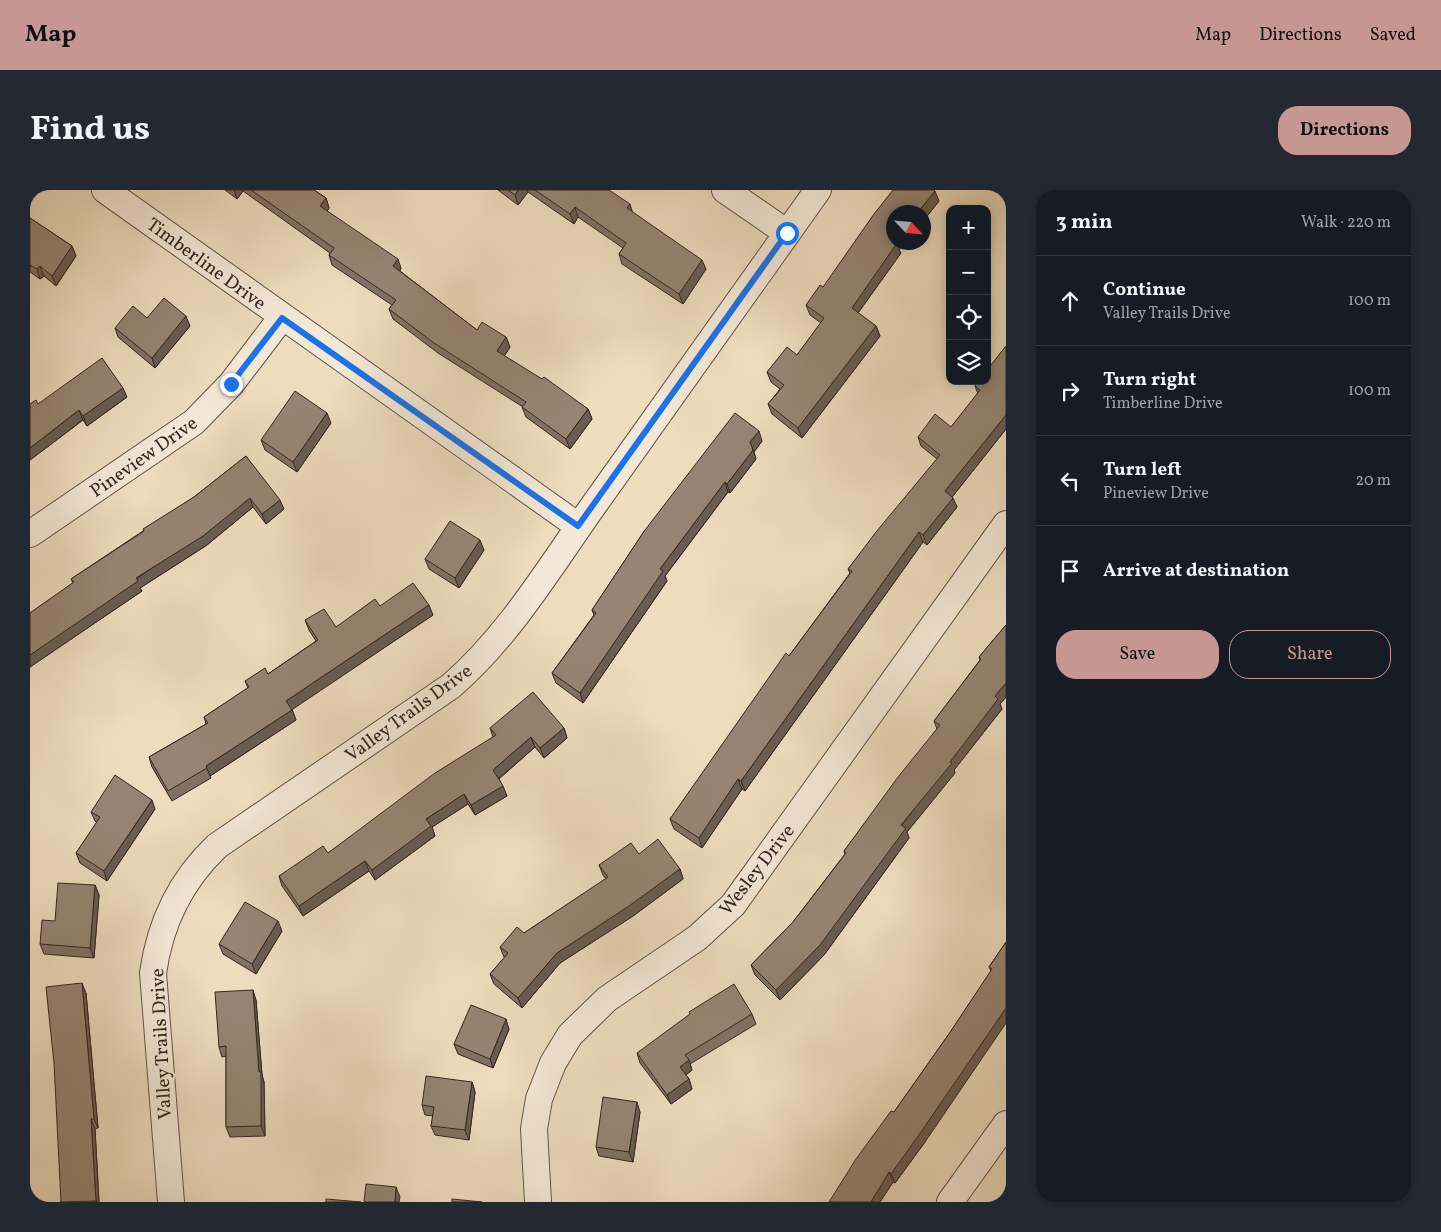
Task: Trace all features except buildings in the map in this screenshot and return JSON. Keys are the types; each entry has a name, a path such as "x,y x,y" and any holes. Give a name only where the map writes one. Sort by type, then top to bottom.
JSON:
{"street":[{"name":"Timberline Drive","path":"105,190 282,318 578,526"},
{"path":"725,190 787,233"},
{"name":"Valley Trails Drive","path":"171,1202 154,973 157,948 163,926 177,896 203,860 217,846 450,686 471,668 491,646 818,190"},
{"name":"Pineview Drive","path":"30,534 194,422 231,384 282,318"},
{"name":"Wesley Drive","path":"538,1202 534,1129 540,1099 553,1063 570,1035 607,999 698,938 733,904 1006,524"},
{"path":"950,1202 1006,1124"}],"route":[{"path":"231,384 282,318 528,493 578,526 787,233"}]}
